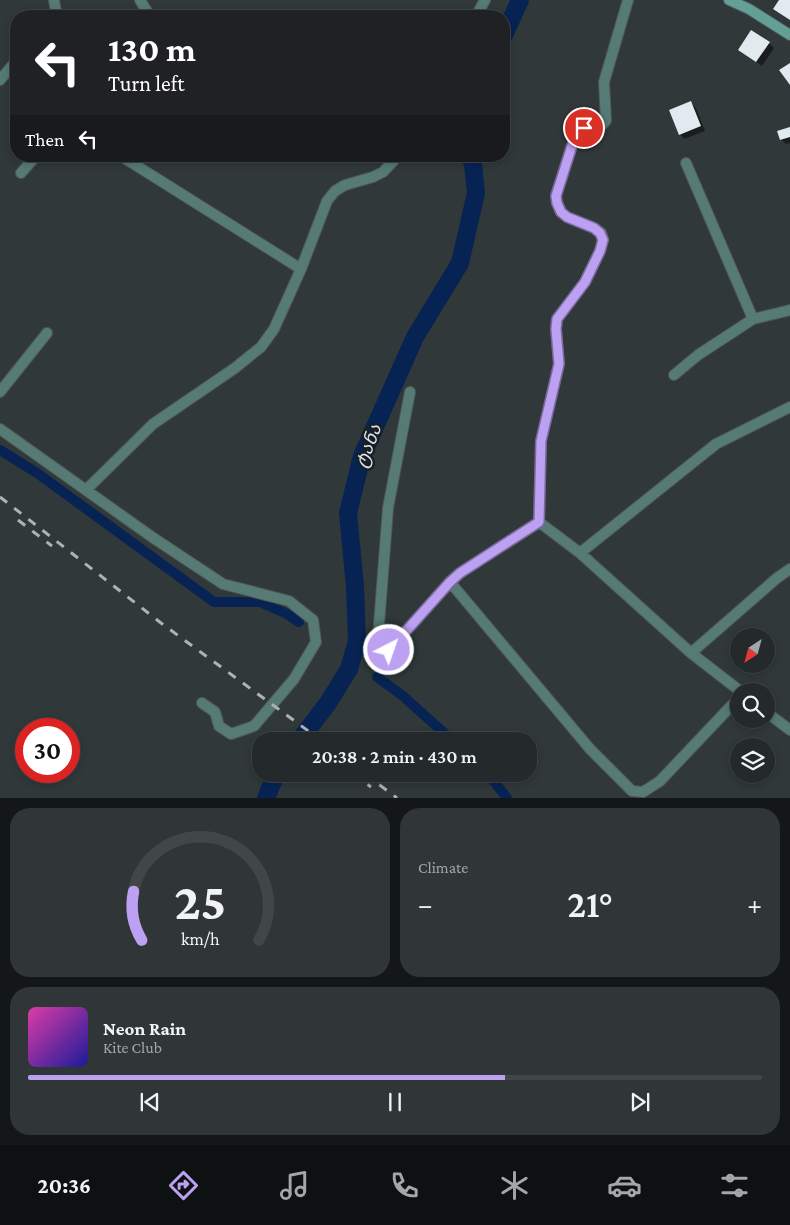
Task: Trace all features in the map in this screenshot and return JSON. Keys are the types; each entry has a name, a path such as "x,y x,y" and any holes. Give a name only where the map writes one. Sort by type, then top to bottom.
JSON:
{"main road":[{"path":"729,0 749,9 790,35"}],"street":[{"path":"539,522 541,441 559,364 557,319 585,282 600,251 603,240 600,233 594,228 567,217 561,212 556,196 576,133 584,128 603,125 606,120 604,82 628,0"},
{"path":"0,80 10,68"},
{"path":"21,173 31,162"},
{"path":"131,162 301,269"},
{"path":"86,490 153,424 235,368 261,347 274,329 301,269 327,201 334,191 344,185 373,177 383,172 392,162"},
{"path":"686,163 753,320"},
{"path":"674,375 698,356 753,320 790,310"},
{"path":"0,392 47,333"},
{"path":"410,392 388,508 378,638 382,645 389,650 460,573 539,522"},
{"path":"580,553 716,444 790,407"},
{"path":"0,429 152,537 223,584 290,601 313,620 316,642 294,679 254,726 231,734 219,726 214,712 202,703"},
{"path":"539,522 580,553 691,653 730,683"},
{"path":"691,653 777,578 790,569"},
{"path":"450,582 590,749 632,791 643,792 660,782 730,707"},
{"path":"775,719 790,730"}],"building":[{"path":"779,0 790,0 790,20 773,9"},
{"path":"751,30 770,42 756,62 738,50"},
{"path":"790,63 790,85 779,70"},
{"path":"691,101 701,126 679,135 669,110"},
{"path":"790,127 790,137 780,140 777,131"}],"waterway":[{"name":"ტანა","path":"510,22 520,0"},
{"name":"ტანა","path":"306,732 328,703 349,669 357,641 355,587 348,513 362,456 415,337 460,263 476,193 472,162"},
{"path":"0,450 37,473 214,602 260,602 287,614 299,622"},
{"path":"377,677 403,696 443,732"},
{"name":"ტანა","path":"266,798 273,782"},
{"path":"494,782 507,798"}],"railway":[{"path":"0,497 161,623 310,732"},
{"path":"18,520 52,546"},
{"path":"364,782 371,787"},
{"path":"376,782 397,798"}],"route":[{"path":"389,650 460,573 539,522 541,441 559,364 557,319 585,282 600,251 603,240 600,233 594,228 567,217 561,212 557,203 556,196 576,133 584,128"}]}
